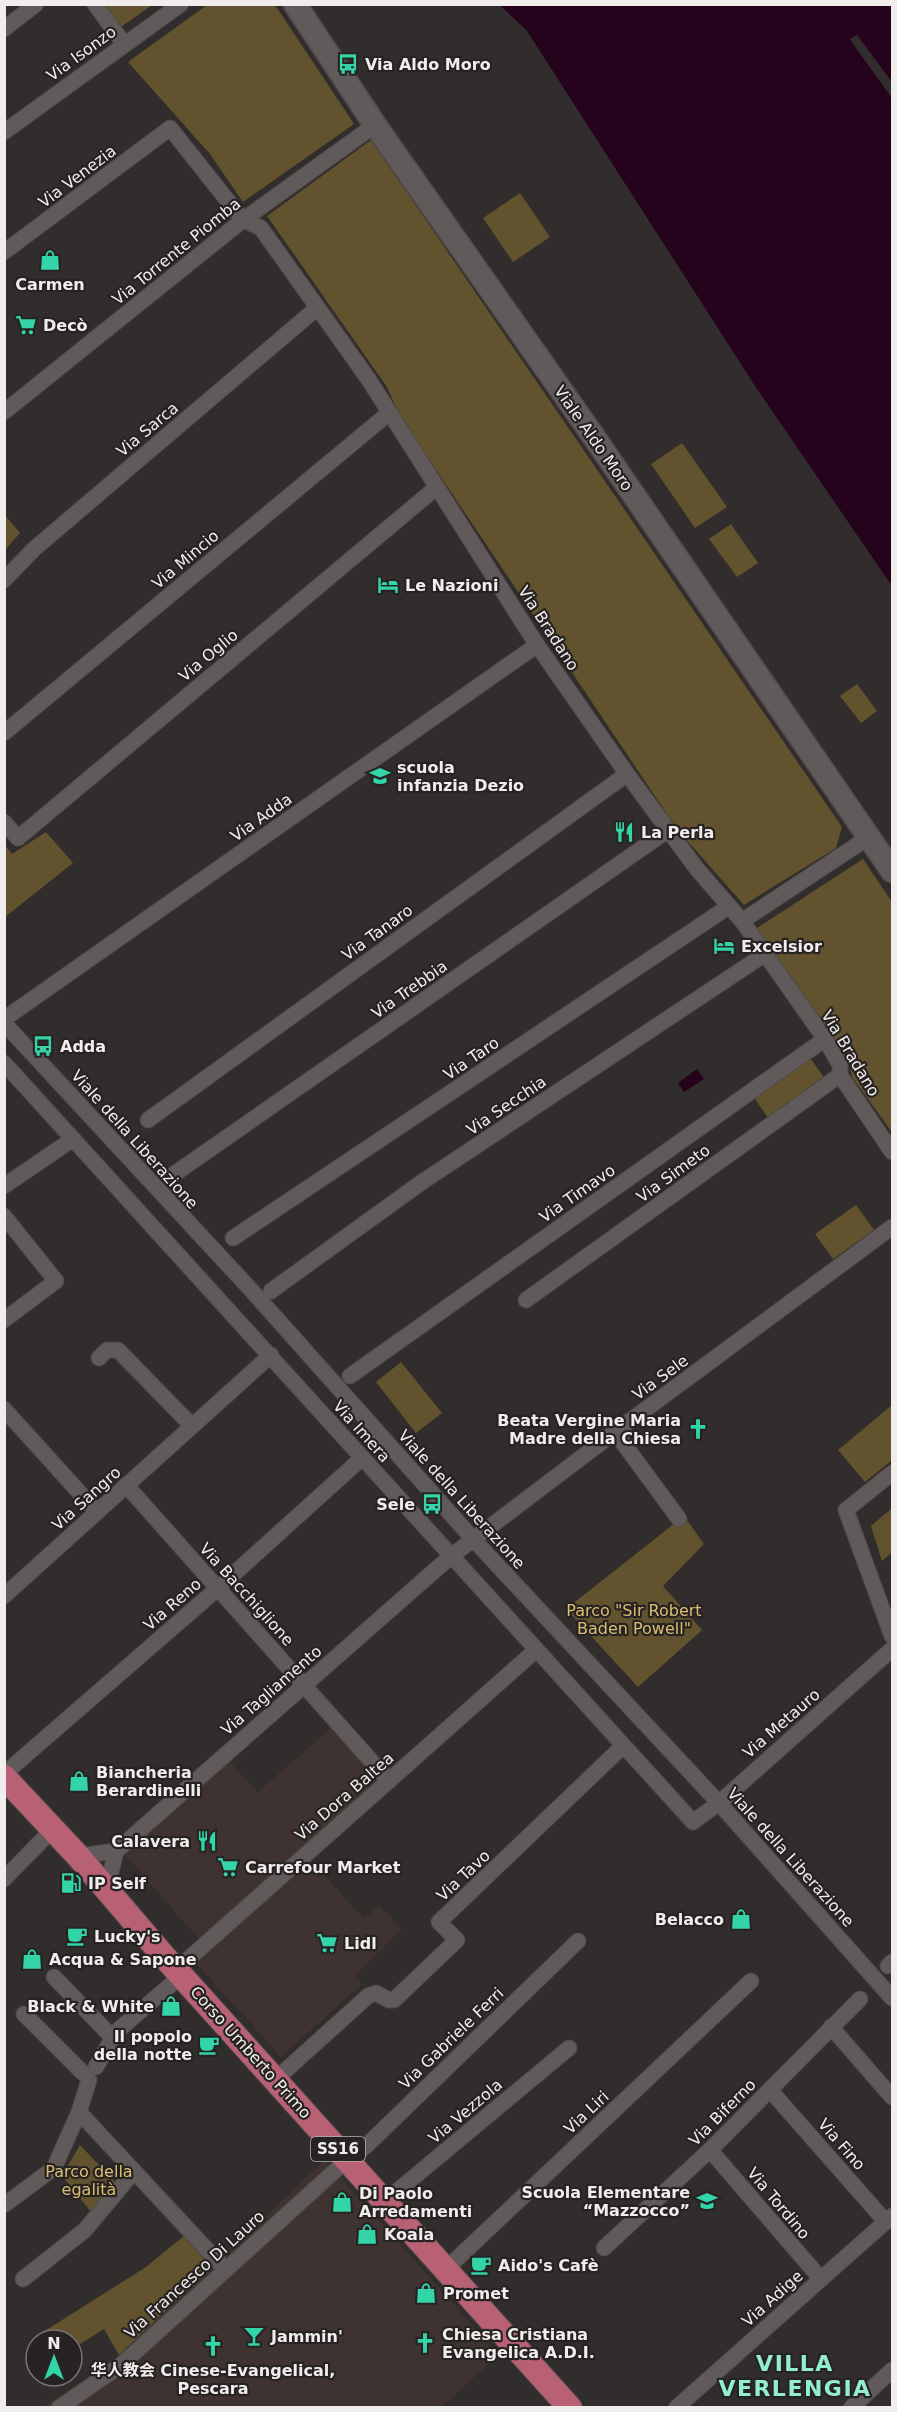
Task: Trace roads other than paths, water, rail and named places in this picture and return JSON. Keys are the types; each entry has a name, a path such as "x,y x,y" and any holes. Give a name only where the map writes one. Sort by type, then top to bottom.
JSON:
{"main road":[{"name":"Corso Umberto Primo","path":"4,1776 570,2408"}],"street":[{"path":"4,28 36,4"},
{"path":"95,4 124,44"},
{"name":"Via Isonzo","path":"4,132 180,4"},
{"name":"Viale Aldo Moro","path":"295,4 375,125 594,437 892,871"},
{"name":"Via Torrente Piomba","path":"4,412 243,220 375,125"},
{"name":"Via Bradano","path":"171,128 243,220 261,228 369,380 537,645 627,774 728,907 742,921 825,1039 840,1065 840,1075 892,1152"},
{"name":"Via Venezia","path":"4,252 171,128"},
{"name":"Via Sarca","path":"4,580 34,549 317,308"},
{"name":"Via Mincio","path":"4,733 389,413"},
{"name":"Via Oglio","path":"4,822 18,838 437,487"},
{"name":"Via Adda","path":"4,1021 537,645"},
{"name":"Via Tanaro","path":"148,1120 627,774"},
{"name":"Via Trebbia","path":"170,1177 668,830"},
{"path":"742,921 869,837"},
{"name":"Via Taro","path":"233,1238 728,907"},
{"name":"Via Secchia","path":"271,1291 422,1182 765,954"},
{"name":"Viale della Liberazione","path":"4,1021 253,1292 473,1539 719,1803 892,1998"},
{"name":"Via Timavo","path":"350,1376 825,1039"},
{"name":"Via Imera","path":"4,1063 271,1355 450,1557 693,1822"},
{"name":"Via Simeto","path":"526,1300 840,1075"},
{"path":"4,1186 73,1139"},
{"path":"4,1216 56,1281 4,1320"},
{"name":"Via Sele","path":"450,1557 892,1227"},
{"path":"99,1358 107,1350 118,1350 192,1426"},
{"name":"Via Sangro","path":"4,1596 271,1355"},
{"path":"4,1409 97,1512"},
{"path":"615,1432 679,1519"},
{"name":"Via Reno","path":"4,1776 362,1458"},
{"path":"892,1473 846,1510 892,1636"},
{"name":"Via Bacchiglione","path":"126,1485 389,1781"},
{"name":"Via Tagliamento","path":"116,1851 450,1557"},
{"name":"Via Metauro","path":"693,1822 719,1803 892,1649"},
{"name":"Via Dora Baltea","path":"4,2205 54,2168 79,2112 90,2073 116,2032 389,1781 536,1650"},
{"name":"Via Tavo","path":"276,2079 368,1996 376,1993 389,2000 394,2000 406,1990 457,1941 440,1922 623,1746"},
{"path":"4,1879 53,1829"},
{"path":"78,1856 116,1851 107,1889"},
{"name":"Via Gabriele Ferri","path":"348,2159 366,2146 578,1941"},
{"path":"54,1977 113,2038"},
{"name":"Via Liri","path":"445,2270 751,1981"},
{"name":"Via Biferno","path":"604,2248 710,2150 860,1999"},
{"path":"24,2014 90,2073"},
{"path":"831,2027 892,2097"},
{"name":"Via Vezzola","path":"384,2202 569,2048"},
{"name":"Via Fino","path":"770,2090 889,2219"},
{"path":"79,2112 226,2270"},
{"name":"Via Tordino","path":"710,2150 821,2279"},
{"name":"Via Francesco Di Lauro","path":"59,2408 122,2365 348,2159"},
{"path":"23,2279 85,2230 134,2171"},
{"name":"Via Adige","path":"676,2408 889,2219"},
{"path":"851,2408 892,2370"}],"place":[{"name":"Via Aldo Moro","path":"348,64"},
{"name":"Carmen","path":"50,260"},
{"name":"Decò","path":"26,325"},
{"name":"Le Nazioni","path":"388,585"},
{"name":"scuola infanzia Dezio","path":"380,776"},
{"name":"La Perla","path":"624,832"},
{"name":"Excelsior","path":"724,946"},
{"name":"Adda","path":"43,1046"},
{"name":"Beata Vergine Maria Madre della Chiesa","path":"698,1429"},
{"name":"Sele","path":"432,1504"},
{"name":"Biancheria Berardinelli","path":"79,1781"},
{"name":"Calavera","path":"207,1841"},
{"name":"Carrefour Market","path":"228,1867"},
{"name":"IP Self","path":"71,1883"},
{"name":"Belacco","path":"741,1919"},
{"name":"Lucky's","path":"77,1936"},
{"name":"Lidl","path":"327,1943"},
{"name":"Acqua & Sapone","path":"32,1959"},
{"name":"Black & White","path":"171,2006"},
{"name":"Il popolo della notte","path":"209,2045"},
{"name":"Scuola Elementare “Mazzocco”","path":"707,2201"},
{"name":"Di Paolo Arredamenti","path":"342,2202"},
{"name":"Koala","path":"367,2234"},
{"name":"Aido's Cafè","path":"481,2265"},
{"name":"Promet","path":"426,2293"},
{"name":"Jammin'","path":"254,2336"},
{"name":"Chiesa Cristiana Evangelica A.D.I.","path":"425,2343"},
{"name":"华人教会 Cinese-Evangelical, Pescara","path":"213,2346"}],"district":[{"name":"VILLA VERLENGIA","path":"795,2376"}],"park label":[{"name":"Parco \"Sir Robert Baden Powell\"","path":"634,1619"},
{"name":"Parco della egalità","path":"89,2180"}]}
